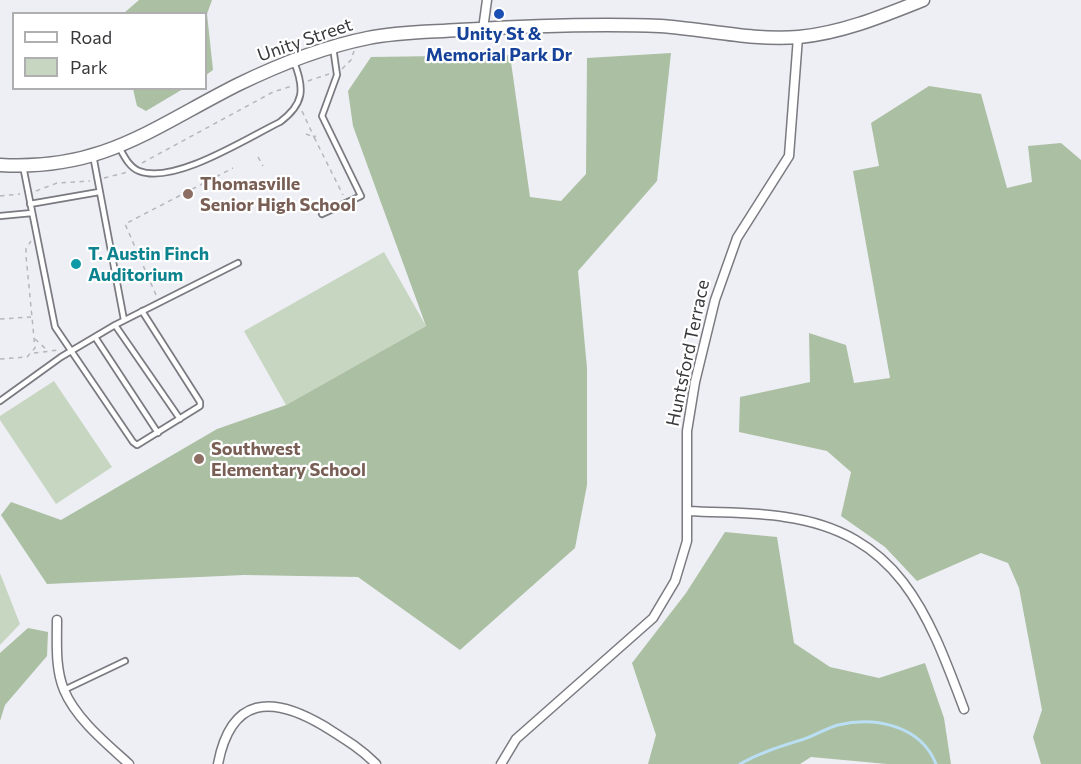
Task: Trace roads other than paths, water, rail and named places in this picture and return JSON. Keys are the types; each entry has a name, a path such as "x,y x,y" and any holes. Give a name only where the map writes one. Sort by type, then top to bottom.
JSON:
{"street":[{"path":"483,29 487,0"},
{"name":"Unity Street","path":"0,165 50,165 119,147 142,137 238,84 294,60 369,38 565,23 662,27 798,37 843,29 907,3 923,0"},
{"name":"Huntsford Terrace","path":"501,764 516,739 653,618 675,581 687,541 689,511 686,472 687,431 701,356 715,300 736,238 789,156 798,37"},
{"path":"689,511 785,516 849,534 892,569 912,591 927,620 964,709"},
{"path":"57,620 56,656 64,690 87,724 129,764"},
{"path":"218,764 229,731 236,719 248,710 263,705 299,712 360,747 376,764"}],"lane":[{"path":"322,214 361,196 322,116 337,75 333,47"},
{"path":"119,147 128,163 138,171 160,174 179,172 280,122 292,113 299,102 301,84 294,60"},
{"path":"93,155 124,320"},
{"path":"23,166 55,327 132,442 143,443 200,406 200,402 142,311"},
{"path":"30,204 99,192"},
{"path":"0,216 32,213"},
{"path":"0,401 71,351 115,325 238,263"},
{"path":"115,325 180,419"},
{"path":"95,337 158,433"},
{"path":"64,690 125,661"}],"waterway":[{"path":"740,764 834,726 867,722 882,723 908,733 920,741 936,764"}],"place":[{"name":"Unity St & Memorial Park Dr","path":"499,14"},
{"name":"Thomasville Senior High School","path":"188,194"},
{"name":"T. Austin Finch Auditorium","path":"76,264"},
{"name":"Southwest Elementary School","path":"199,459"}]}
